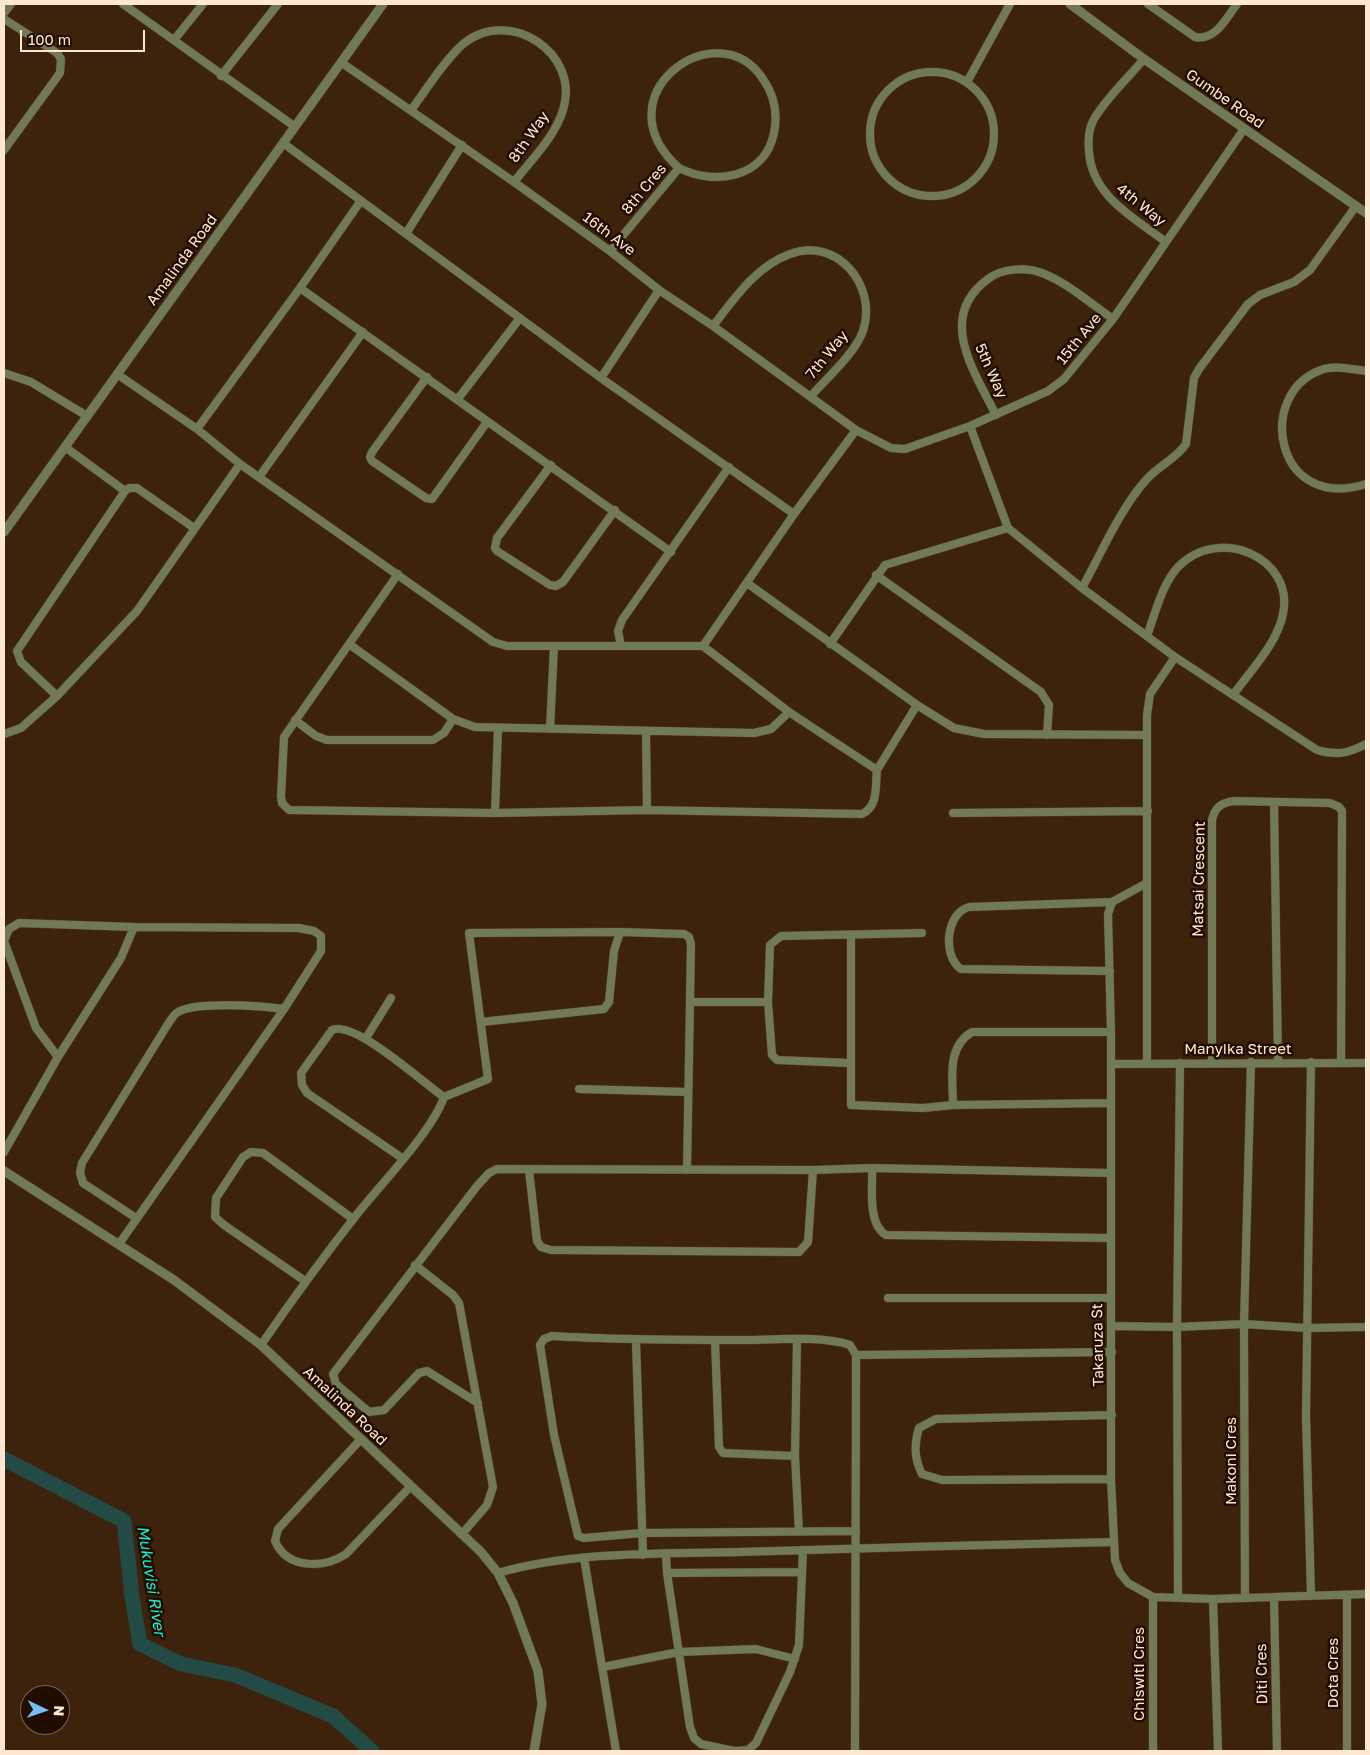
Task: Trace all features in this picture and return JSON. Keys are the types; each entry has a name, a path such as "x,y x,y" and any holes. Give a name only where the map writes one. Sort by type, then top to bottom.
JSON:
{"street":[{"path":"4,13 11,4"},
{"path":"124,4 221,76 294,126"},
{"path":"174,40 202,4"},
{"path":"221,76 278,4"},
{"name":"Amalinda Road","path":"4,532 383,4"},
{"path":"967,82 1010,4"},
{"name":"Gumbe Road","path":"1070,4 1144,59 1366,213"},
{"path":"1148,4 1195,37 1203,38 1216,32 1236,4"},
{"path":"4,19 57,53 62,59 60,74 4,150"},
{"name":"8th Way","path":"411,110 452,57 464,44 478,35 495,30 513,30 530,36 544,45 556,59 563,75 566,92 564,109 557,126 514,182"},
{"name":"8th Cres","path":"702,54 734,57 749,64 766,82 775,104 776,121 773,137 766,151 748,168 726,178 710,179 694,176 679,168 662,151 652,128 655,96 662,81 680,64 702,54"},
{"name":"4th Way","path":"1144,59 1094,119 1088,143 1090,165 1098,185 1106,195 1166,242"},
{"name":"16th Ave","path":"342,63 514,182 610,251 659,290 713,326 856,430"},
{"path":"936,71 952,74 967,82 979,92 988,106 993,122 994,138 991,154 984,169 973,181 959,190 944,196 912,193 897,186 885,175 876,161 871,146 870,130 873,113 880,99 891,86 904,77 920,72 936,71"},
{"name":"15th Ave","path":"856,430 885,446 905,449 996,415 1048,391 1064,379 1113,319 1244,129"},
{"path":"283,143 360,202 406,232 601,378 794,514"},
{"path":"406,232 462,145"},
{"name":"8th Cres","path":"610,251 679,168"},
{"path":"197,430 360,202"},
{"path":"1082,588 1133,496 1147,479 1172,460 1186,444 1194,378 1199,368 1248,304 1260,295 1294,282 1310,270 1356,206"},
{"name":"7th Way","path":"713,326 747,283 772,262 790,253 818,251 830,254 844,262 856,274 865,297 867,312 863,331 856,344 811,396"},
{"name":"5th Way","path":"996,415 969,359 962,338 964,307 976,287 993,275 1007,271 1041,273 1055,279 1113,319"},
{"path":"300,288 427,377 487,422 615,510 671,552"},
{"path":"601,378 659,290"},
{"path":"457,400 520,318"},
{"path":"259,477 363,332"},
{"path":"1366,371 1338,368 1322,370 1311,375 1298,385 1290,395 1282,427 1282,441 1287,455 1296,471 1308,480 1331,489 1366,484"},
{"path":"4,373 31,382 87,416"},
{"path":"117,374 197,430 240,464 493,642 507,646 703,646 788,712 876,770"},
{"path":"427,377 372,452 370,458 372,461 426,498 432,499 487,422"},
{"path":"970,426 1008,528 1082,588 1175,657 1317,750 1337,754 1350,752 1366,744"},
{"path":"703,646 794,514 856,430"},
{"path":"65,447 125,492"},
{"path":"4,734 21,728 57,696 137,611 240,464"},
{"path":"551,465 497,538 495,548 497,551 556,586 563,582 615,510"},
{"path":"621,646 618,631 622,620 729,467"},
{"path":"57,696 21,662 17,651 125,492 129,488 137,488 194,528"},
{"path":"830,644 881,568 1008,528"},
{"path":"1147,636 1167,585 1177,568 1193,555 1211,547 1231,547 1250,552 1267,564 1278,580 1284,600 1284,613 1278,632 1233,695"},
{"path":"398,574 294,720 284,737 281,796 282,803 289,810 494,813 647,810 862,814 872,807 875,800 876,770 917,705"},
{"path":"876,575 1040,692 1049,705 1046,735"},
{"path":"747,583 917,705 961,731 984,734 1147,735"},
{"path":"349,644 453,719 475,726 498,728 764,732 771,729 788,712"},
{"path":"550,729 554,646"},
{"path":"1147,1063 1147,735 1150,694 1175,657"},
{"path":"294,720 316,736 327,740 424,740 439,738 453,719"},
{"path":"494,813 498,728"},
{"path":"646,731 647,810"},
{"name":"Matsai Crescent","path":"1212,1063 1212,820 1214,811 1227,802 1330,803 1339,807 1342,811 1341,1062"},
{"path":"1274,802 1278,1062"},
{"path":"953,813 1148,811"},
{"path":"1110,971 961,969 955,965 951,957 950,935 952,920 957,913 969,907 1112,902 1147,883"},
{"name":"Takaruza St","path":"1112,902 1108,914 1111,1032 1112,1479 1115,1560 1120,1573 1136,1589 1153,1597 1213,1599 1366,1594"},
{"path":"58,1057 36,1028 4,940 9,929 19,923 134,927 300,928 314,931 321,936 321,952 284,1009 119,1244"},
{"path":"4,1152 58,1057 121,958 134,927"},
{"path":"481,1022 604,1009 609,1002 612,964 620,932"},
{"path":"444,1097 488,1079 469,933 620,932 684,934 689,936 691,944 692,1002 687,1170"},
{"path":"849,1063 778,1060 772,1055 768,1002 770,944 781,936 922,933"},
{"path":"851,936 849,1063 851,1105 923,1108 953,1105 1111,1103"},
{"path":"366,1038 391,998"},
{"path":"692,1002 768,1002"},
{"path":"136,1218 83,1183 80,1173 82,1163 168,1024 176,1013 188,1008 254,1006 284,1009"},
{"path":"402,1158 307,1093 302,1085 301,1073 332,1030 342,1029 366,1038 444,1097"},
{"path":"953,1105 953,1059 961,1042 972,1032 1111,1032"},
{"name":"Makoni Cres","path":"1245,1598 1244,1324 1251,1062"},
{"path":"1310,1062 1306,1416 1311,1595"},
{"name":"Manyika Street","path":"1111,1064 1366,1062"},
{"path":"1178,1598 1177,1326 1180,1063"},
{"path":"579,1089 688,1092"},
{"path":"262,1346 305,1281 440,1111 444,1097"},
{"path":"305,1281 215,1217 216,1198 243,1157 251,1152 263,1153 354,1219"},
{"path":"478,1403 427,1371 419,1373 384,1410 373,1413 366,1411 334,1380 333,1374 477,1186 489,1173 497,1169 813,1170 872,1168 1110,1172"},
{"path":"872,1168 874,1219 880,1232 886,1235 1110,1238"},
{"path":"529,1170 537,1241 541,1247 551,1250 789,1252 799,1252 808,1242 813,1170"},
{"name":"Amalinda Road","path":"4,1171 174,1280 262,1346 481,1552 498,1573 513,1603 538,1671 542,1704 534,1751"},
{"path":"415,1265 453,1295 459,1303 493,1488 488,1505 462,1534"},
{"path":"888,1298 1111,1298"},
{"path":"1112,1326 1244,1324 1307,1328 1366,1326"},
{"path":"855,1751 858,1547 856,1531 856,1355 850,1345 840,1341 797,1340 636,1341 552,1336 544,1339 540,1346 554,1436 578,1536 584,1538 642,1533 856,1531"},
{"path":"715,1340 719,1447 723,1453 795,1456"},
{"path":"797,1340 795,1456 799,1532"},
{"path":"636,1341 643,1555"},
{"path":"856,1355 1112,1352"},
{"path":"1112,1415 936,1419 919,1428 915,1453 917,1464 922,1474 942,1480 1112,1479"},
{"path":"361,1439 278,1529 275,1541 284,1555 312,1566 337,1560 346,1554 410,1487"},
{"path":"498,1573 530,1564 584,1558 643,1555 858,1547 1113,1542"},
{"path":"666,1554 666,1573 690,1727 694,1738 701,1744 734,1751 748,1750 756,1743 795,1659 799,1645 802,1550"},
{"path":"584,1558 616,1751"},
{"path":"666,1573 801,1572"},
{"name":"Dota Cres","path":"1347,1595 1347,1751"},
{"name":"Chiswiti Cres","path":"1153,1597 1154,1751"},
{"name":"Diti Cres","path":"1274,1597 1277,1751"},
{"path":"1213,1599 1218,1751"},
{"path":"602,1667 679,1652 756,1649 795,1659"}],"waterway":[{"name":"Mukuvisi River","path":"4,1459 124,1521 132,1597 140,1644 181,1664 235,1675 333,1716 372,1751"}]}
